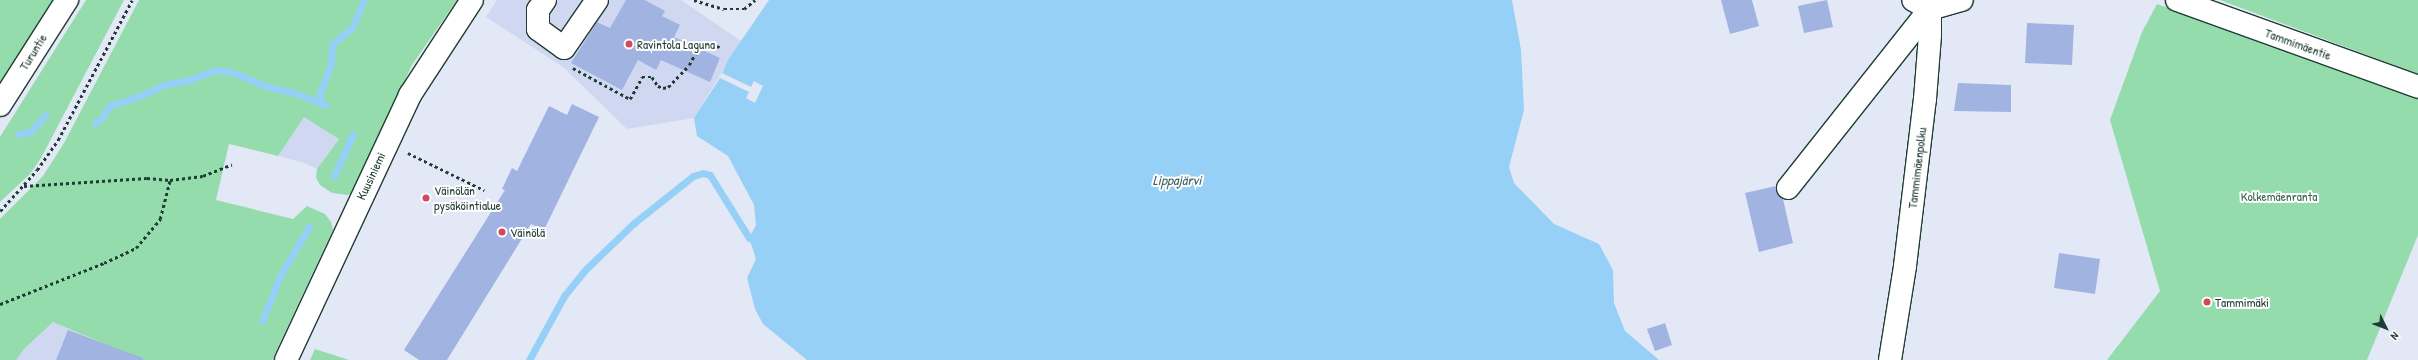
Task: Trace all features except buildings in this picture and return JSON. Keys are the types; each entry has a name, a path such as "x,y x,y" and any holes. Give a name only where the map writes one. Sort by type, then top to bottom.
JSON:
{"street":[{"name":"Turuntie","path":"0,105 67,0"},
{"name":"Kuusiniemi","path":"286,360 410,95 472,0"},
{"path":"545,0 538,10 538,29 564,48 598,0"},
{"name":"Tammimäentie","path":"2177,0 2418,88"},
{"path":"1788,188 1921,4 1955,1"},
{"name":"Tammimäenpolku","path":"1890,360 1905,266 1926,99 1930,35 1921,4"}],"path":[{"path":"0,211 24,186 58,140 132,0"},
{"path":"694,0 724,10 744,9 755,0"},
{"path":"564,48 570,66 630,100 642,77 652,77 658,86 664,88 668,87 689,66 700,45 705,44 720,47"},
{"path":"402,151 484,190"},
{"path":"24,186 147,178 170,180 203,176 232,164"},
{"path":"0,304 104,263 136,248 160,219 170,180"}],"shaded area":[{"path":"497,0 681,0 741,41 694,118 627,129 563,67 486,17"},
{"path":"304,116 339,139 317,169 305,163 278,156"},
{"path":"53,322 143,360 16,360 24,349"}],"green space":[{"path":"0,0 53,0 0,83"},
{"path":"86,0 124,0 41,158 30,174 0,202 0,137"},
{"path":"139,0 457,0 412,65 353,192 348,195 332,193 320,185 316,178 317,169 339,139 304,117 278,156 229,144 216,200 293,219 307,206 325,214 331,222 333,230 272,360 143,360 53,322 24,349 16,360 0,360 0,219 43,176 64,143"},
{"path":"2220,0 2418,0 2418,74"},
{"name":"Kolkemäenranta","path":"2157,4 2418,99 2418,235 2367,360 2107,360 2160,291 2110,120 2142,32"},
{"path":"315,349 349,360 310,360"}],"water":[{"name":"Lippajärvi","path":"769,0 1512,0 1521,50 1524,110 1509,167 1514,183 1554,224 1599,244 1613,270 1614,303 1625,331 1659,360 807,360 763,324 755,309 747,278 756,259 749,238 756,225 754,205 728,156 697,136 694,118 720,78 728,60"}],"pier":[{"path":"722,73 751,87 754,81 763,86 755,103 746,98 749,92 720,78"}],"waterway":[{"path":"320,103 320,93 331,65 332,44 352,28 364,0"},
{"path":"95,123 101,119 109,106 140,96 164,85 192,79 216,70 232,72 265,86 292,92 326,105"},
{"path":"19,134 30,132 46,115"},
{"path":"334,176 353,134"},
{"path":"529,360 564,296 586,269 634,223 693,176 703,173 710,175 749,238"},
{"path":"262,321 280,276 309,227"}],"place":[{"name":"Ravintola Laguna","path":"629,44"},
{"name":"Väinölän pysäköintialue","path":"426,198"},
{"name":"Väinölä","path":"502,232"},
{"name":"Tammimäki","path":"2207,302"}]}
